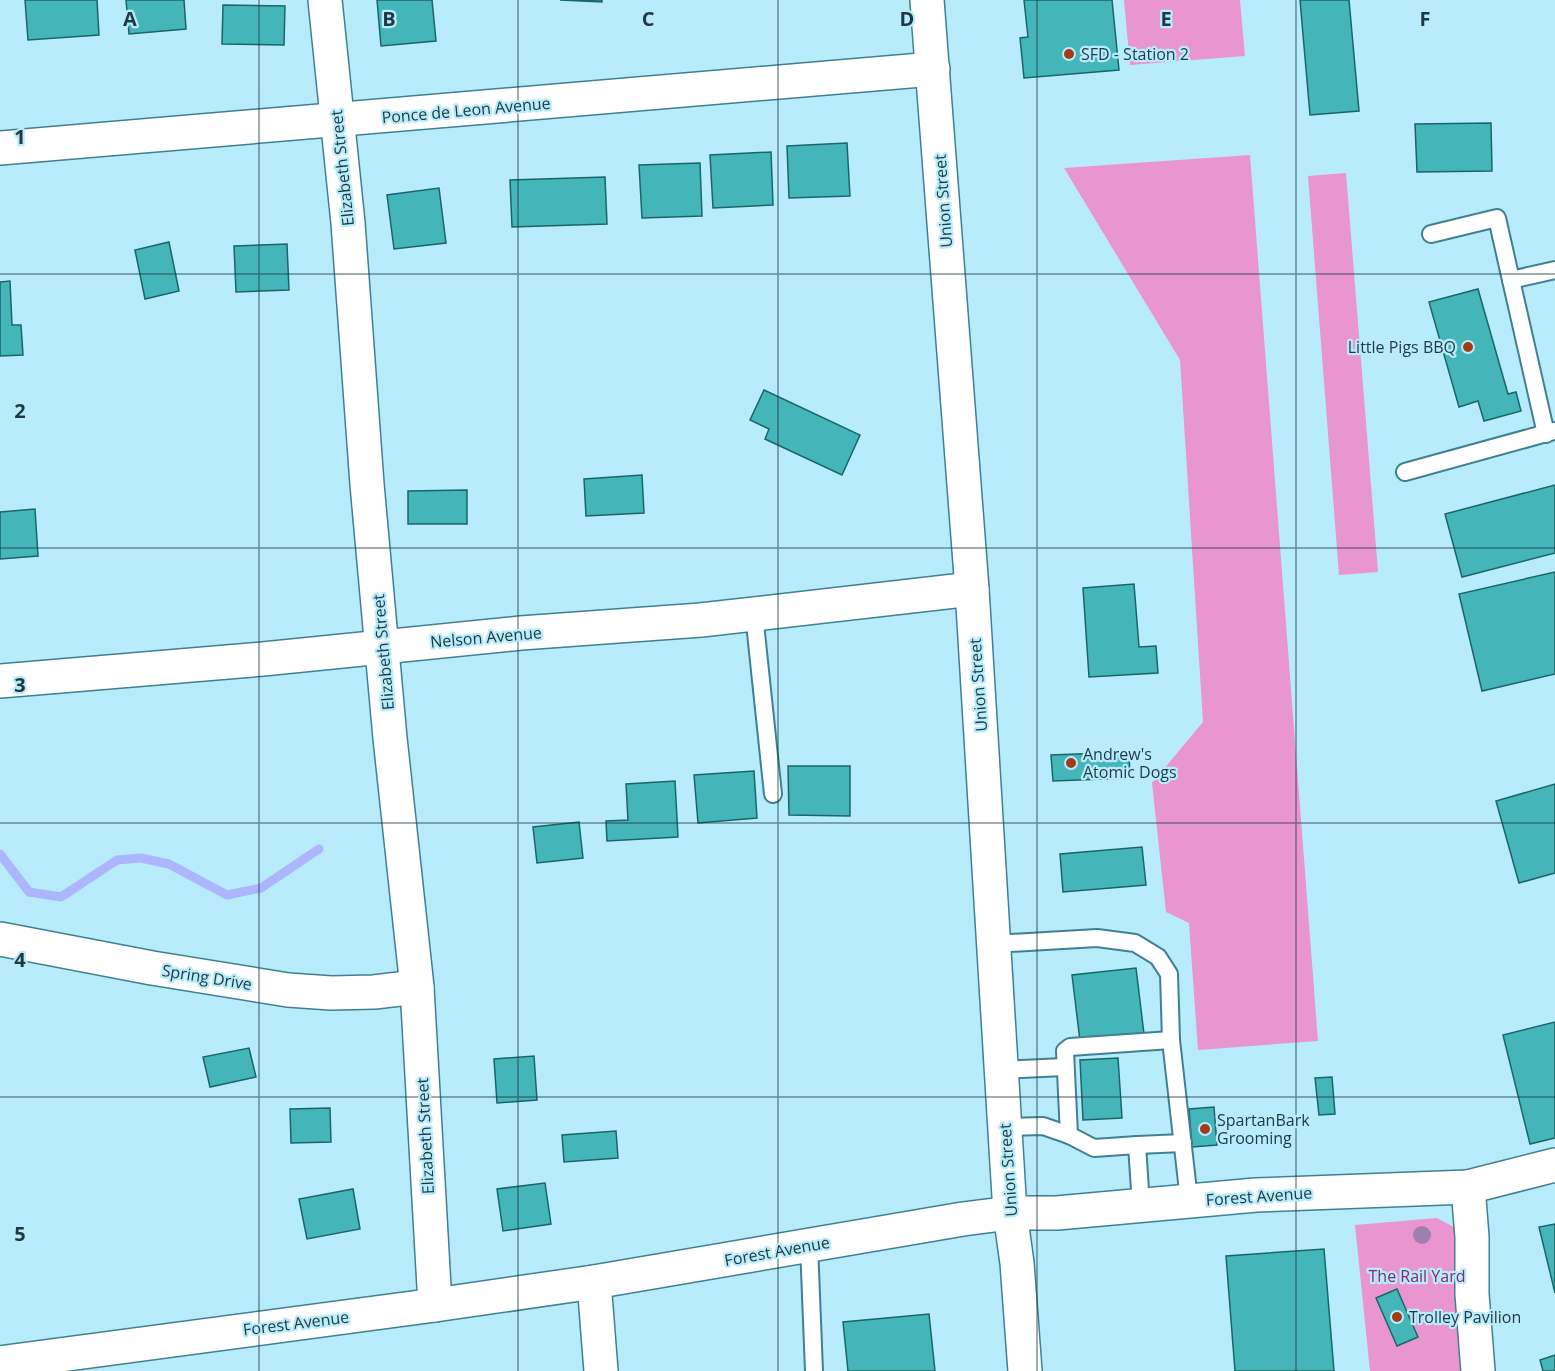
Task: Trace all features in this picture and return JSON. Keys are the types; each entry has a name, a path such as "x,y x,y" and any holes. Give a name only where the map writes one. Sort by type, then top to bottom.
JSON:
{"street":[{"name":"Elizabeth Street","path":"325,0 390,738 417,987 435,1305"},
{"name":"Union Street","path":"927,0 972,589 1010,1213 1017,1263 1024,1371"},
{"name":"Ponce de Leon Avenue","path":"0,148 933,69"},
{"name":"Nelson Avenue","path":"0,681 263,659 521,633 700,620 972,589"},
{"name":"Spring Drive","path":"0,939 152,968 288,990 352,992 417,987"},
{"name":"Forest Avenue","path":"0,1363 126,1358 435,1305 1010,1213 1057,1212 1256,1194 1468,1186 1555,1165"},
{"path":"1468,1186 1472,1237 1472,1294 1478,1371"},
{"path":"594,1281 601,1371"}],"lane":[{"path":"1405,472 1550,433 1497,218 1431,234"},
{"path":"1511,280 1555,270"},
{"path":"754,614 773,794"},
{"path":"994,944 1097,938 1135,943 1158,957 1168,974 1171,1040 1189,1200"},
{"path":"1069,1135 1065,1051 1070,1047 1171,1040"},
{"path":"1002,1070 1064,1067"},
{"path":"1006,1127 1043,1126 1069,1135 1094,1148 1183,1143"},
{"path":"1137,1145 1141,1205"},
{"path":"809,1245 814,1371"}],"green space":[{"path":"1124,0 1240,0 1245,56 1130,65"},
{"path":"1250,155 1318,1041 1198,1050 1189,923 1166,912 1152,783 1203,722 1180,360 1064,168"},
{"path":"1346,173 1378,572 1339,575 1308,176"},
{"name":"The Rail Yard","path":"1437,1218 1472,1237 1478,1371 1370,1371 1355,1225"}],"building":[{"path":"25,0 97,0 99,35 28,40"},
{"path":"126,0 184,0 186,29 129,34"},
{"path":"377,0 432,0 436,41 381,46"},
{"path":"560,0 602,0 602,2"},
{"name":"SFD - Station 2","path":"1024,0 1112,0 1119,70 1024,78 1020,38 1028,37"},
{"path":"1300,0 1349,0 1359,111 1310,115"},
{"path":"223,5 285,6 284,45 222,44"},
{"path":"1491,123 1492,171 1417,172 1415,124"},
{"path":"847,143 850,196 789,198 787,146"},
{"path":"771,152 773,205 713,208 710,155"},
{"path":"700,163 702,216 642,218 639,165"},
{"path":"605,177 607,224 512,227 510,180"},
{"path":"439,188 446,243 394,249 387,195"},
{"path":"169,242 179,291 145,299 135,250"},
{"path":"287,244 289,290 236,292 234,246"},
{"path":"10,281 12,325 21,325 23,355 0,356 0,282"},
{"name":"Little Pigs BBQ","path":"1478,289 1508,394 1516,392 1521,411 1484,421 1478,401 1459,407 1429,302"},
{"path":"764,390 860,435 842,475 765,439 769,429 750,420"},
{"path":"642,475 644,513 586,516 584,479"},
{"path":"1555,485 1555,553 1462,577 1445,514"},
{"path":"467,490 467,524 408,524 408,491"},
{"path":"35,509 38,556 0,559 0,512"},
{"path":"1555,572 1555,674 1482,691 1459,594"},
{"path":"1134,584 1139,647 1156,646 1158,673 1089,677 1083,588"},
{"path":"1129,752 1130,778 1053,781 1051,755"},
{"path":"788,766 850,766 850,816 789,815"},
{"path":"754,771 757,818 698,823 694,775"},
{"path":"675,781 678,837 607,841 606,821 628,820 626,784"},
{"path":"1555,784 1555,873 1519,883 1496,801"},
{"path":"579,822 583,858 537,863 533,827"},
{"path":"1142,847 1146,885 1063,892 1060,854"},
{"path":"1136,968 1144,1034 1080,1041 1072,975"},
{"path":"1555,1022 1555,1138 1530,1144 1503,1035"},
{"path":"249,1048 256,1077 210,1087 203,1057"},
{"path":"534,1056 537,1100 497,1103 494,1059"},
{"path":"1118,1058 1122,1118 1083,1120 1080,1060"},
{"path":"1332,1077 1335,1114 1319,1115 1315,1078"},
{"path":"1214,1107 1217,1145 1192,1147 1189,1109"},
{"path":"330,1108 331,1142 291,1143 290,1109"},
{"path":"616,1131 618,1158 564,1162 562,1135"},
{"path":"545,1183 551,1224 503,1231 497,1189"},
{"path":"353,1189 360,1229 307,1239 299,1199"},
{"path":"1555,1224 1555,1293 1539,1227"},
{"path":"1324,1249 1334,1371 1235,1371 1226,1256"},
{"name":"Trolley Pavilion","path":"1397,1289 1418,1337 1397,1346 1376,1298"},
{"path":"929,1314 935,1371 848,1371 843,1322"},
{"path":"1555,1355 1555,1371 1543,1371 1540,1360"}],"waterway":[{"path":"0,854 29,892 61,897 117,860 141,858 169,864 227,895 261,888 319,849"}],"place":[{"name":"SFD - Station 2","path":"1069,54"},
{"name":"Little Pigs BBQ","path":"1468,347"},
{"name":"Andrew's Atomic Dogs","path":"1071,763"},
{"name":"SpartanBark Grooming","path":"1205,1129"},
{"name":"Trolley Pavilion","path":"1397,1317"}]}
